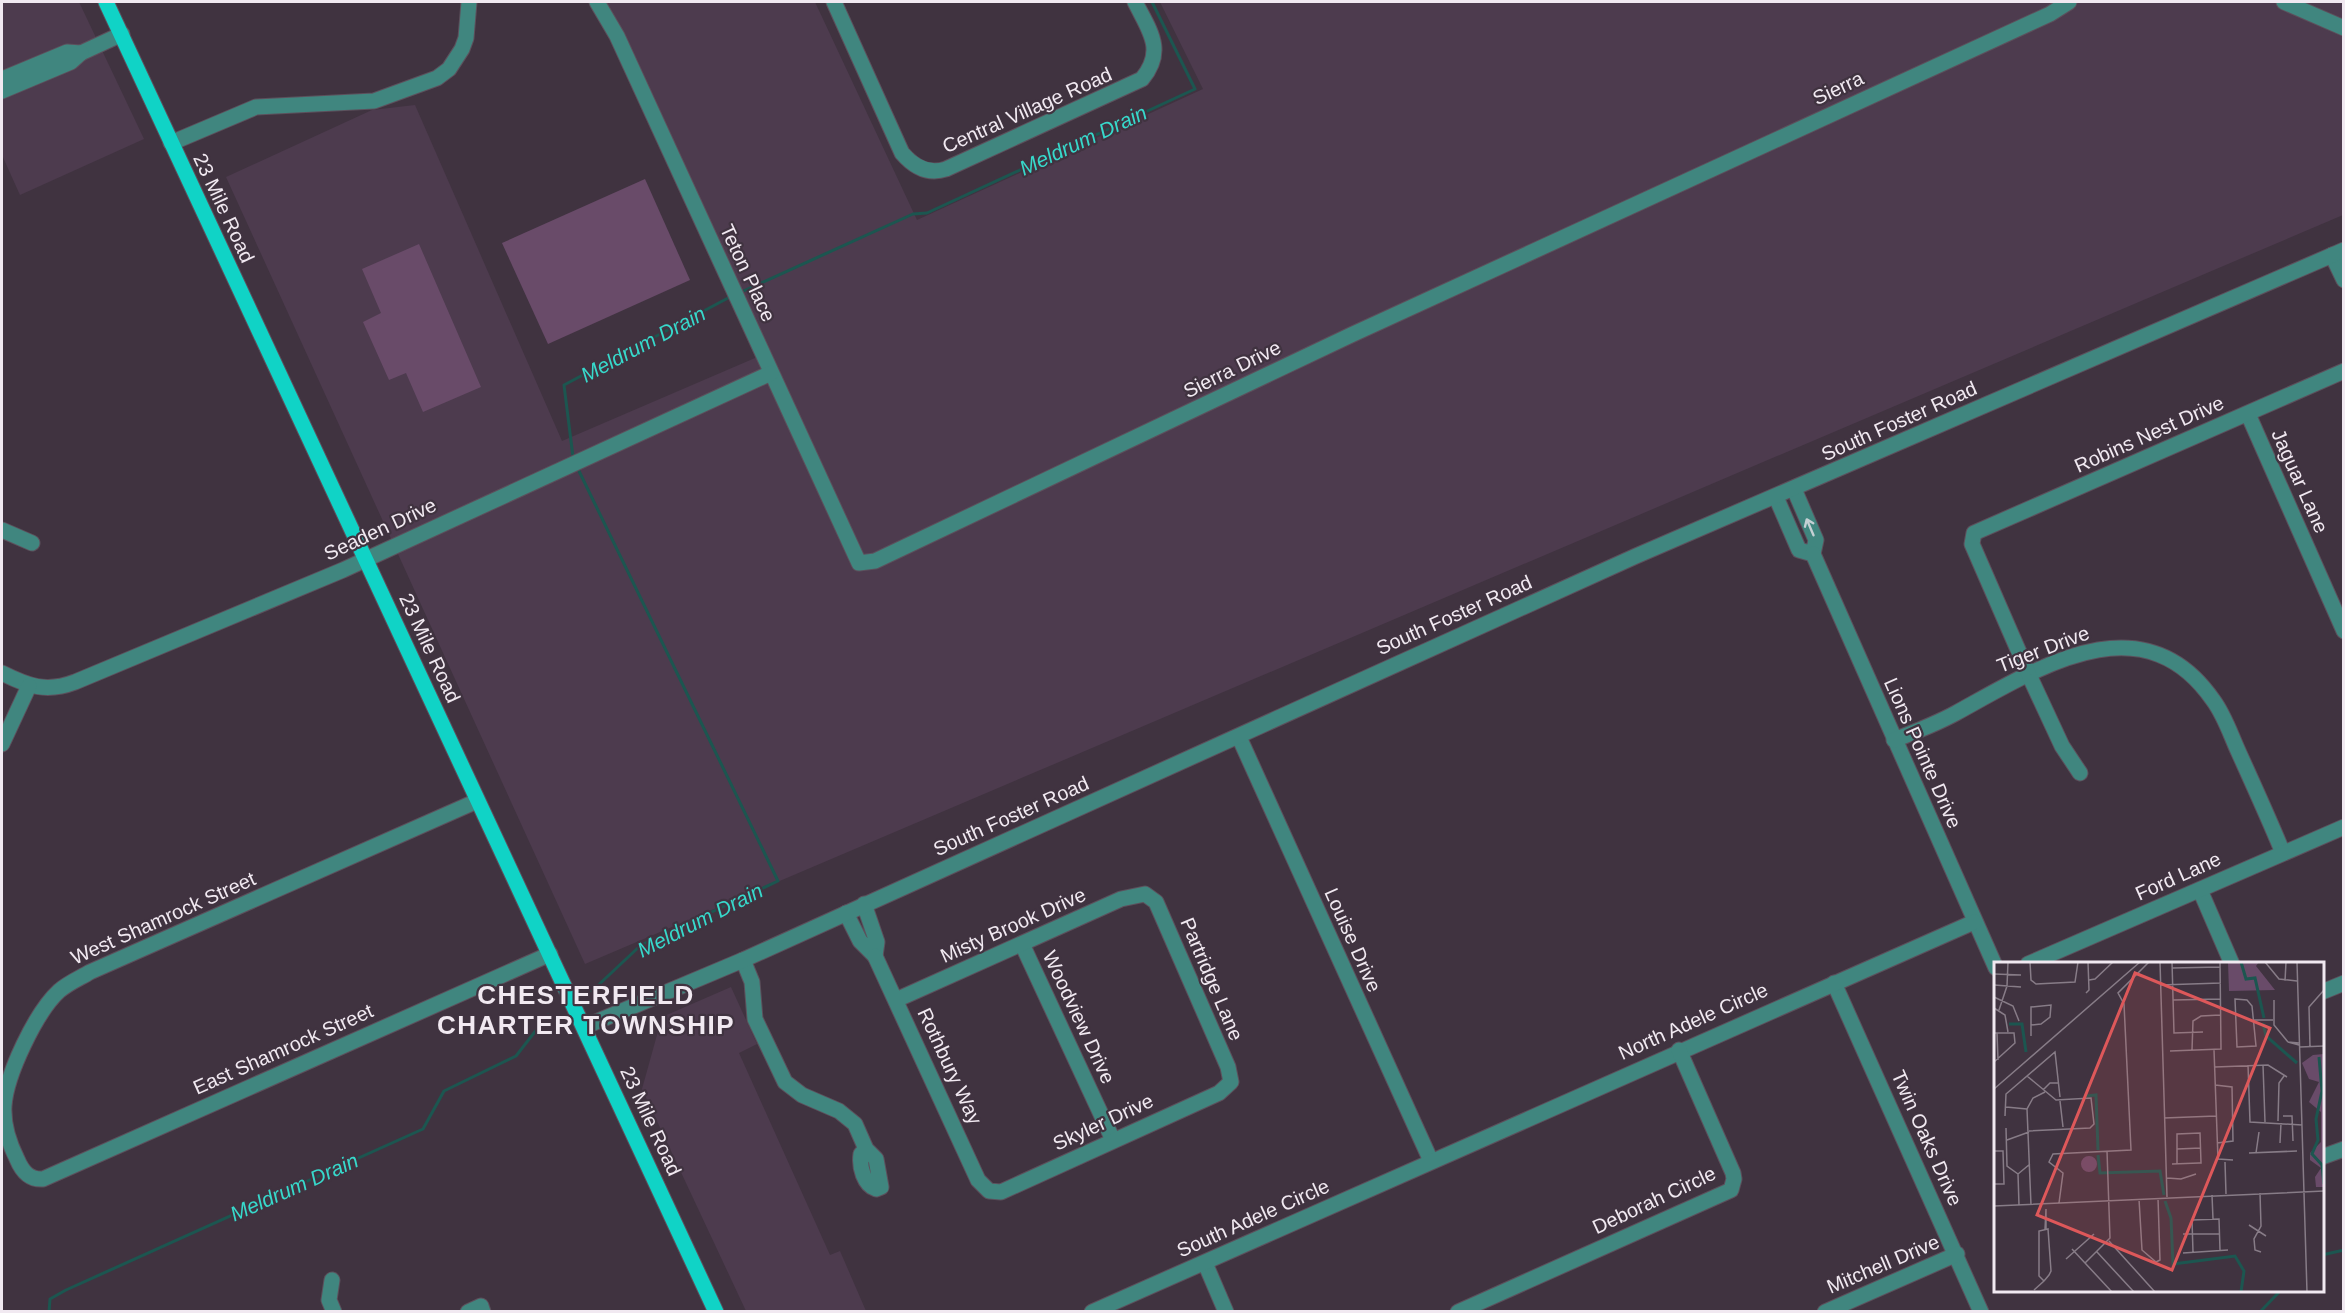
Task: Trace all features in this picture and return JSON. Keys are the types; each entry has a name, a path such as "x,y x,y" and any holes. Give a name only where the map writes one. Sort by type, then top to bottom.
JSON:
{"main road":[{"name":"23 Mile Road","path":"106,2 717,1311"}],"street":[{"path":"171,143 256,107 365,102 391,97 437,78 448,69 462,49 466,38 469,2"},
{"name":"Teton Place","path":"597,2 617,36 859,563"},
{"name":"Central Village Road","path":"834,2 902,153 917,166 931,172 946,169 1133,86 1142,79 1155,58 1154,43 1135,2"},
{"name":"Sierra","path":"1624,211 2050,14 2069,2"},
{"path":"2284,2 2343,28"},
{"path":"2,79 49,65 70,62 81,53 122,34"},
{"path":"2,92 49,65"},
{"name":"Sierra Drive","path":"859,563 875,561 883,555 1351,335 1624,211"},
{"path":"2338,252 2343,280"},
{"name":"South Foster Road","path":"584,1027 743,960 1635,556 1776,497 2338,252"},
{"name":"Robins Nest Drive","path":"2028,675 1972,544 1973,536 1988,527 2343,371"},
{"name":"Seaden Drive","path":"2,673 29,686 51,690 75,682 366,559 771,373"},
{"name":"Jaguar Lane","path":"2248,414 2343,631"},
{"path":"1776,497 1800,549 1813,554 1816,540 1794,489"},
{"path":"2,530 32,543"},
{"name":"Lions Pointe Drive","path":"1813,554 1994,966"},
{"name":"Tiger Drive","path":"1894,740 1941,721 2028,675 2094,648 2109,646 2146,649 2183,667 2201,684 2219,710 2283,853"},
{"path":"2028,675 2062,746 2080,773"},
{"path":"2,744 29,686"},
{"name":"Louise Drive","path":"1239,737 1431,1161"},
{"name":"West Shamrock Street","path":"32,1179 18,1162 8,1139 4,1107 6,1092 36,1023 59,992 90,972 477,801"},
{"name":"Ford Lane","path":"2030,962 2343,827"},
{"path":"2200,890 2232,962"},
{"name":"Misty Brook Drive","path":"896,1000 1121,899 1137,894 1148,896"},
{"name":"Partridge Lane","path":"1148,896 1156,902 1228,1067 1231,1082"},
{"name":"Rothbury Way","path":"864,904 877,942 875,956"},
{"name":"Rothbury Way","path":"846,913 860,941 875,956 978,1180 989,1191"},
{"name":"North Adele Circle","path":"1431,1161 1974,922"},
{"name":"Woodview Drive","path":"1022,945 1113,1140"},
{"name":"East Shamrock Street","path":"32,1179 49,1176 550,954"},
{"path":"743,960 752,982 755,1019 785,1082 802,1095 825,1104 848,1118 859,1130 866,1149 876,1159 881,1187"},
{"name":"Twin Oaks Drive","path":"1834,983 1981,1311"},
{"path":"2324,991 2343,983"},
{"name":"Deborah Circle","path":"1458,1311 1731,1190 1733,1173 1679,1050"},
{"name":"Skyler Drive","path":"989,1191 1001,1192 1219,1093 1231,1082"},
{"path":"2324,1155 2343,1149"},
{"name":"South Adele Circle","path":"1092,1311 1205,1263 1431,1161"},
{"name":"Mitchell Drive","path":"1825,1311 1957,1254"},
{"path":"1205,1263 1226,1311"},
{"path":"332,1280 329,1300 334,1311"}],"shaded area":[{"path":"2,2 79,2 144,139 20,195 2,155"},
{"path":"602,2 815,2 917,220 1203,89 1160,2 2343,2 2343,215 585,964 226,177 372,110 415,105 562,441 762,355"},
{"path":"645,179 690,280 548,344 502,243"},
{"path":"419,244 481,387 423,412 406,373 389,380 363,322 381,313 362,269"},
{"path":"731,987 757,1044 739,1053 830,1255 840,1251 866,1311 746,1311 642,1089 662,1017"}],"waterway":[{"name":"Meldrum Drain","path":"739,293 913,214 927,213 1195,89 1152,2"},
{"name":"Meldrum Drain","path":"573,457 564,385 730,297"},
{"name":"Meldrum Drain","path":"578,469 778,881 641,945 592,991"},
{"name":"Meldrum Drain","path":"49,1312 50,1299 66,1290 423,1129 444,1091 516,1056 548,1015"},
{"path":"2324,1255 2344,1250"},
{"path":"2260,1312 2279,1292"}],"district":[{"name":"CHESTERFIELD CHARTER TOWNSHIP","path":"586,1010"}]}
